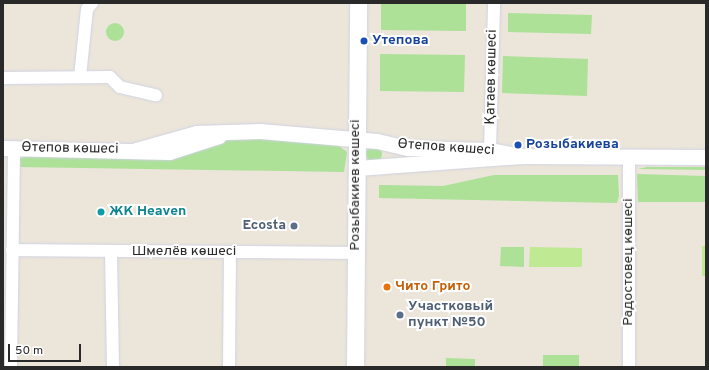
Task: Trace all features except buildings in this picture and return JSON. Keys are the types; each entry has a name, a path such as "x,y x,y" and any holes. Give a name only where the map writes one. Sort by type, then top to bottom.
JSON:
{"main road":[{"name":"Розыбакиев көшесі","path":"356,367 358,3"}],"street":[{"path":"80,77 87,9 92,3"},
{"name":"Қатаев көшесі","path":"490,150 494,3"},
{"path":"3,78 110,77 120,87 156,95"},
{"name":"Өтепов көшесі","path":"9,148 136,150 196,133 260,132 357,139 431,150 490,150 522,156"},
{"path":"9,148 12,250 11,367"},
{"name":"Өтепов көшесі","path":"356,168 522,156 706,157"},
{"name":"Радостовец көшесі","path":"629,157 627,326 629,367"},
{"name":"Шмелёв көшесі","path":"12,250 356,253"},
{"path":"111,252 113,367"},
{"path":"229,367 230,252"}],"green space":[{"path":"381,3 466,3 466,31 381,30"},
{"path":"508,13 592,15 591,34 508,32"},
{"path":"115,23 121,26 124,32 121,38 115,41 109,38 106,32 109,26"},
{"path":"380,54 465,55 464,92 380,91"},
{"path":"503,56 588,59 587,96 502,93"},
{"path":"235,138 285,138 339,146 347,152 344,172 19,167 16,163 20,158 29,156 176,155"},
{"path":"374,146 381,151 382,154 377,161 374,162 367,157 366,154 371,147"},
{"path":"647,167 706,167 706,170 638,169"},
{"path":"637,174 706,176 706,202 638,202"},
{"path":"494,175 618,175 619,196 617,203 379,198 379,185 443,186"},
{"path":"702,246 706,246 706,276 702,276"},
{"path":"501,247 524,247 524,267 500,266"},
{"path":"530,247 582,248 582,267 529,267"},
{"path":"543,355 579,355 579,367 543,367"},
{"path":"446,358 475,359 475,367 446,367"}],"place":[{"name":"Утепова","path":"364,41"},
{"name":"Розыбакиева","path":"518,145"},
{"name":"ЖК Heaven","path":"101,212"},
{"name":"Ecosta","path":"294,226"},
{"name":"Чито Грито","path":"387,287"},
{"name":"Участковый пункт №50","path":"400,315"}]}
